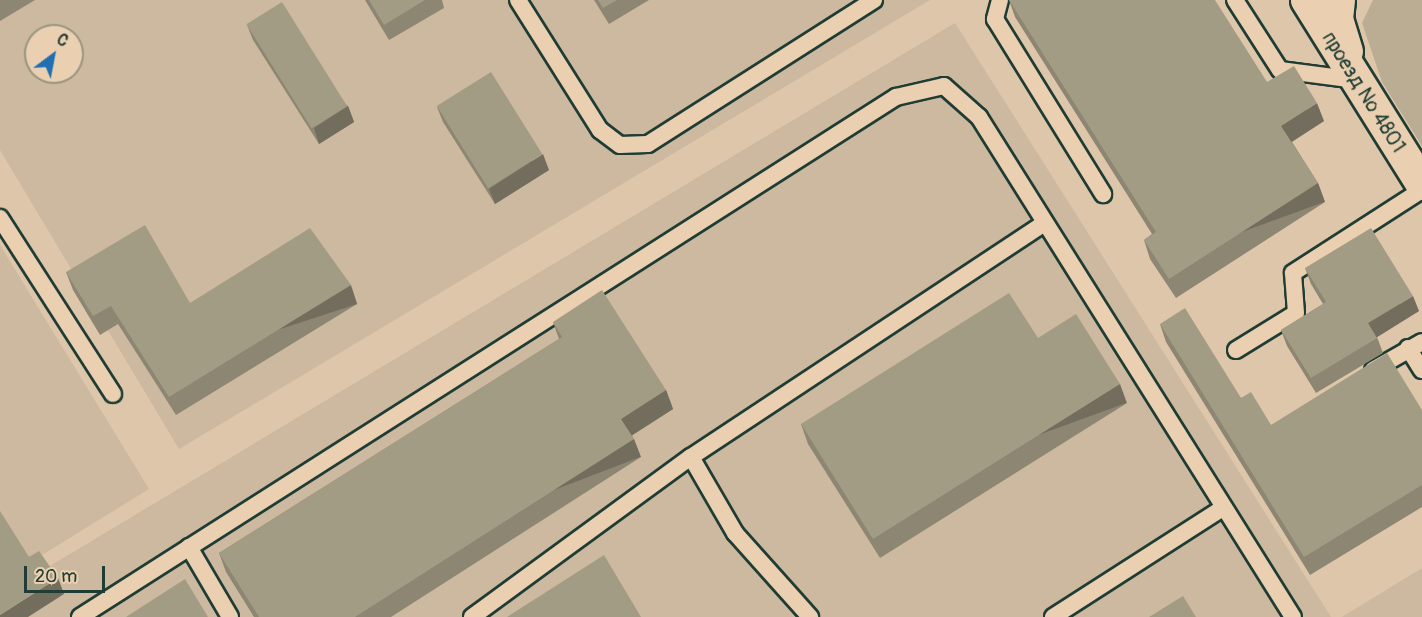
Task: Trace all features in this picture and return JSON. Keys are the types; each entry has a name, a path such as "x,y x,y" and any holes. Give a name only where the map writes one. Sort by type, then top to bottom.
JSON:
{"street":[{"name":"проезд № 4801","path":"1307,0 1422,184"},
{"path":"1339,0 1337,19 1356,80"}],"lane":[{"path":"518,0 600,130 620,144 648,144 874,0"},
{"path":"1000,0 994,19 1103,194"},
{"path":"1235,0 1280,70 1356,80"},
{"path":"80,617 896,97 945,86 979,117 1293,617"},
{"path":"1236,350 1296,313 1293,273 1422,189"},
{"path":"0,218 113,394"},
{"path":"472,617 690,457 1045,223"},
{"path":"1360,378 1415,345 1422,370"},
{"path":"690,457 735,533 810,617"},
{"path":"1053,617 1223,508"},
{"path":"189,547 230,617"}],"shaded area":[{"path":"0,0 930,0 179,449 0,150"},
{"path":"1373,0 1422,0 1422,146 1382,82 1362,23"},
{"path":"955,23 1331,617 0,617 0,596"},
{"path":"0,245 149,489 0,581"},
{"path":"1422,568 1422,617 1342,617"}],"building":[{"path":"369,0 425,0 384,25"},
{"path":"598,0 617,0 603,8"},
{"path":"1009,0 1215,0 1267,82 1294,66 1317,103 1281,126 1318,183 1169,279 1144,240 1156,232"},
{"path":"282,2 347,106 312,129 246,24"},
{"path":"491,72 542,154 488,188 437,106"},
{"path":"145,225 190,303 310,228 351,285 169,397 111,306 93,316 66,272"},
{"path":"1371,228 1413,296 1368,323 1377,338 1311,378 1281,330 1326,302 1305,268"},
{"path":"602,290 666,390 621,419 634,439 355,617 259,617 219,553 562,337 553,322"},
{"path":"1009,293 1038,338 1076,314 1120,384 873,539 801,424"},
{"path":"1185,308 1241,398 1251,392 1271,425 1387,353 1422,410 1422,485 1304,557 1160,324"},
{"path":"0,511 29,557 39,551 58,578 0,615"},
{"path":"604,555 641,617 507,617"},
{"path":"185,579 208,617 126,617"},
{"path":"1183,596 1196,617 1149,617"}]}
